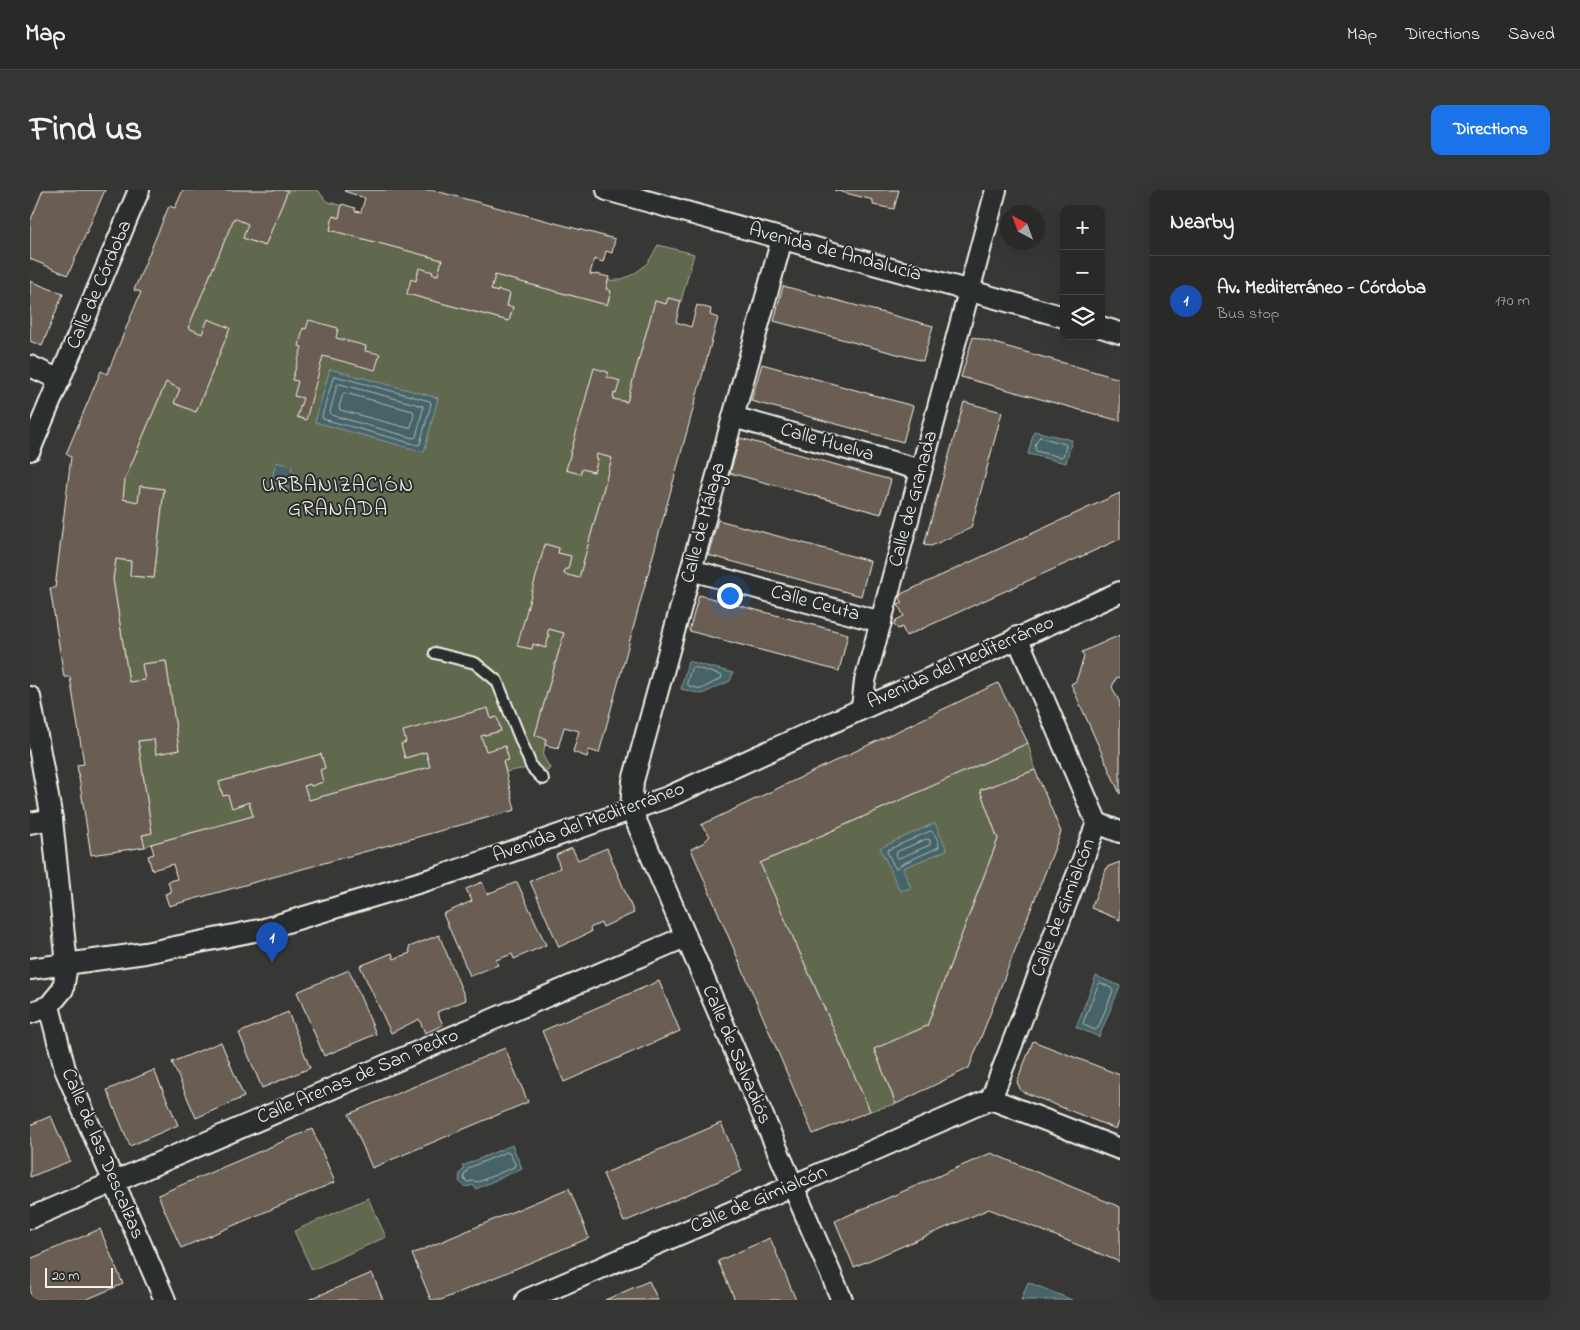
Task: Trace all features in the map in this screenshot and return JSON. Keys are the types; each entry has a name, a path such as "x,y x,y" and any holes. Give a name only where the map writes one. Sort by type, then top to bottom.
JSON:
{"street":[{"name":"Calle de Córdoba","path":"30,450 139,190"},
{"name":"Avenida de Andalucía","path":"607,190 1060,316"},
{"name":"Calle de Granada","path":"862,708 865,682 996,190"},
{"name":"Calle de Málaga","path":"631,809 633,781 782,239"},
{"path":"1105,328 1120,333"},
{"path":"30,366 60,380"},
{"name":"Calle Huelva","path":"733,417 921,470"},
{"name":"Calle Ceuta","path":"691,570 881,622"},
{"name":"Avenida del Mediterráneo","path":"30,969 145,953 264,929 441,876 668,797 1017,637 1120,592"},
{"name":"Calle de Gimialcón","path":"526,1300 991,1099 1097,823 1017,637"},
{"path":"30,697 52,819 66,965 63,989 49,1006 30,1013"},
{"name":"Calle de Salvadiós","path":"631,809 842,1300"},
{"path":"30,823 52,819"},
{"path":"1097,823 1120,832"},
{"name":"Calle Arenas de San Pedro","path":"30,1218 686,936"},
{"name":"Calle de las Descalzas","path":"49,1006 65,1069 165,1300"},
{"path":"991,1099 1120,1149"}],"lane":[{"path":"435,653 475,662 497,681 532,768 543,779"}],"green space":[{"path":"288,190 318,190 326,201 342,206 339,218 333,216 330,230 442,260 438,275 419,268 416,281 411,280 407,294 509,321 512,307 507,306 510,294 491,290 495,275 607,305 611,291 606,289 608,280 618,280 630,276 640,269 649,260 658,245 694,254 681,301 668,298 666,304 655,301 627,402 613,399 619,381 607,377 608,372 594,369 566,470 580,474 582,469 594,472 598,460 596,459 597,454 612,458 579,578 564,574 565,569 568,569 571,556 558,553 559,548 545,544 518,646 531,649 533,644 545,648 549,629 564,633 535,735 546,739 543,756 550,768 548,771 532,768 506,772 503,761 509,759 486,751 481,736 501,731 496,717 491,719 488,708 401,744 405,758 426,752 430,767 309,800 304,786 323,782 320,770 325,768 321,754 219,782 223,796 228,795 232,807 249,802 253,816 145,847 142,835 152,833 138,741 154,739 156,754 179,750 166,661 142,664 145,680 129,682 113,579 116,559 131,561 130,576 154,578 164,489 140,486 138,502 123,499 125,479 166,382 180,389 174,403 196,412 230,328 208,319 202,334 188,328 234,218 248,224 243,238 265,246"},
{"path":"1028,743 1035,770 980,790 998,839 927,1026 874,1049 896,1104 870,1111 760,863"},
{"path":"368,1198 386,1237 312,1270 294,1231"}],"water":[{"path":"330,369 438,398 424,452 315,422"},
{"path":"1034,431 1072,440 1066,463 1028,454"},
{"path":"276,462 292,466 291,471 295,472 291,488 276,484 277,479 272,478"},
{"path":"688,661 733,673 730,681 702,694 681,689"},
{"path":"935,823 947,850 903,868 911,888 900,891 880,848"},
{"path":"1096,976 1120,986 1099,1037 1076,1027"},
{"path":"512,1145 522,1168 476,1189 473,1185 462,1185 459,1181 460,1173 464,1169 462,1166"},
{"path":"1028,1282 1072,1300 1021,1300"}],"building":[{"path":"43,190 105,190 68,275 30,259 30,222"},
{"path":"183,190 288,190 265,246 243,238 248,224 234,218 188,328 202,334 208,319 230,328 196,412 174,403 180,389 166,382 125,479 123,499 138,502 140,486 164,489 154,578 130,576 131,561 116,559 113,579 129,682 145,680 142,664 166,661 179,750 156,754 154,739 138,741 152,833 142,835 145,847 91,855 77,765 84,764 70,677 64,677 50,588 55,588 71,457 66,454 101,371 107,374 141,292 134,290 169,206 175,208"},
{"path":"345,190 432,190 615,239 612,253 606,251 603,262 594,259 590,274 609,277 606,289 611,291 607,305 495,275 491,290 510,293 507,306 513,307 509,321 407,294 411,279 416,281 419,268 438,275 442,260 330,230 333,216 339,218 342,204 361,212 365,198"},
{"path":"834,190 899,190 894,209 873,205 873,200"},
{"path":"30,281 63,294 42,346 30,341"},
{"path":"783,286 933,326 923,361 774,321"},
{"path":"668,298 681,301 676,322 691,327 697,305 711,309 710,315 718,318 599,753 589,750 587,757 573,752 579,731 564,727 558,748 545,745 546,739 535,735 564,633 549,629 546,648 533,644 532,649 517,646 545,544 559,548 558,553 571,556 568,569 565,569 564,574 579,578 612,458 597,454 596,459 598,459 594,472 582,469 580,474 566,470 594,368 608,372 607,377 620,381 613,399 627,402 655,301 666,304"},
{"path":"309,320 338,328 336,338 366,346 365,351 380,354 375,370 323,356 306,420 297,417 303,398 294,396 298,381 292,380 302,347 299,346 303,328 306,329"},
{"path":"973,337 1120,379 1120,421 961,377"},
{"path":"762,364 913,406 903,442 751,401"},
{"path":"964,402 1002,412 971,528 931,546 924,545"},
{"path":"740,438 891,480 881,514 730,473"},
{"path":"1120,493 1120,539 906,636 902,627 898,629 894,625 896,620 904,616 898,605 903,603 900,598 901,594"},
{"path":"718,520 870,561 861,596 708,555"},
{"path":"699,595 848,634 839,671 689,631"},
{"path":"1120,635 1120,677 1116,678 1112,687 1120,703 1120,794 1071,684 1076,681 1084,657 1082,652"},
{"path":"998,683 1028,743 760,863 870,1111 813,1134 691,849 703,843 710,836 701,825"},
{"path":"488,708 491,719 497,717 501,731 481,736 486,751 505,746 509,760 503,761 515,810 169,906 165,894 171,892 168,881 177,879 173,864 152,870 148,856 154,854 151,844 253,816 249,802 232,808 228,795 223,796 219,782 321,754 325,768 320,770 323,782 304,786 309,800 430,767 426,752 405,758 401,744 406,742 403,731"},
{"path":"1035,770 1061,832 969,1068 896,1104 874,1049 927,1026 998,839 980,790"},
{"path":"572,848 578,860 607,848 634,913 603,927 601,923 590,928 591,932 559,947 530,881 560,868 556,855"},
{"path":"1120,862 1120,920 1091,908 1107,867"},
{"path":"482,882 487,894 517,882 546,945 514,959 512,954 496,960 498,965 470,976 443,914 472,901 466,889"},
{"path":"439,935 466,1000 437,1012 443,1025 425,1033 419,1019 391,1033 360,966 392,953 394,959 410,953 409,947"},
{"path":"349,970 376,1034 324,1056 297,992"},
{"path":"659,981 680,1031 564,1082 542,1031"},
{"path":"288,1012 310,1068 262,1088 239,1033"},
{"path":"1033,1041 1120,1075 1120,1120 1116,1129 1021,1091 1017,1082"},
{"path":"221,1042 244,1097 196,1118 172,1062"},
{"path":"505,1048 528,1102 372,1168 349,1114"},
{"path":"154,1070 178,1125 130,1146 107,1090"},
{"path":"51,1116 70,1161 30,1177 30,1125"},
{"path":"721,1123 742,1171 624,1222 603,1174"},
{"path":"312,1129 335,1182 181,1248 158,1195"},
{"path":"991,1153 1120,1207 1120,1262 989,1209 854,1267 835,1221"},
{"path":"569,1188 589,1238 441,1300 431,1300 412,1254"},
{"path":"100,1229 123,1284 85,1300 30,1300 30,1259"},
{"path":"770,1238 796,1300 735,1300 718,1261"},
{"path":"372,1273 383,1300 308,1300"},
{"path":"649,1281 658,1300 605,1300"}],"place":[{"name":"Av. Mediterráneo - Córdoba","path":"272,963"}],"district":[{"name":"URBANIZACIÓN GRANADA","path":"338,498"}]}
